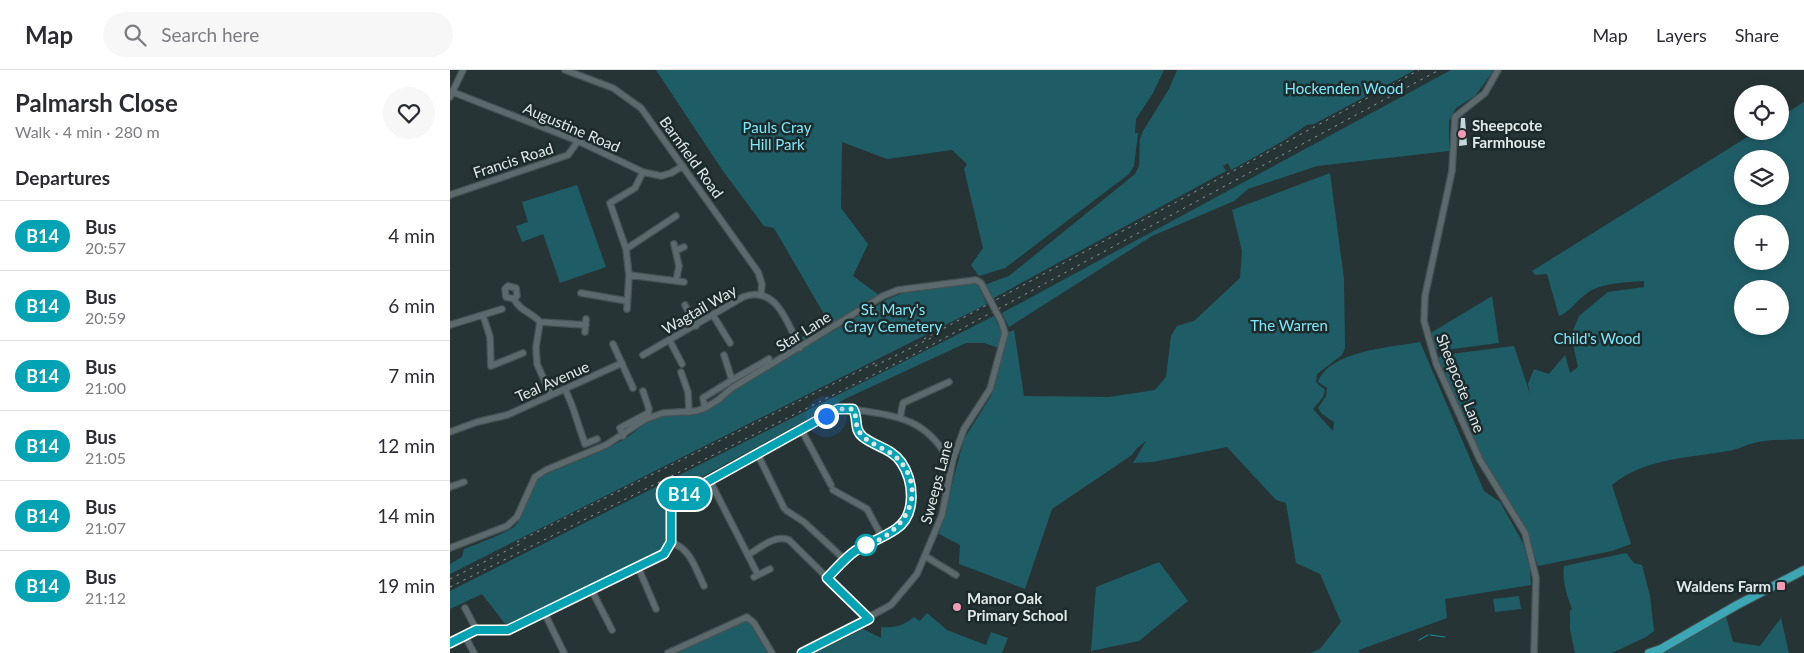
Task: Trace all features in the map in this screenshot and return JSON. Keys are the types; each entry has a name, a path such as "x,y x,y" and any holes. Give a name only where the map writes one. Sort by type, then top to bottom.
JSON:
{"main road":[{"path":"1649,653 1661,649 1737,605 1804,570"}],"street":[{"path":"451,93 463,70"},
{"name":"Barnfield Road","path":"565,70 613,88 628,96 641,108 758,272 762,284 761,294"},
{"name":"Sheepcote Lane","path":"1498,70 1485,92 1455,117 1452,170 1425,296 1424,315 1432,354 1480,460 1525,533 1536,578 1534,652"},
{"name":"Augustine Road","path":"451,93 578,141 643,172 661,176 683,166"},
{"name":"Francis Road","path":"450,195 568,155 578,141"},
{"path":"610,202 635,188 643,172"},
{"path":"607,194 626,249 629,275 627,309"},
{"path":"626,249 672,216"},
{"path":"676,281 679,266 675,247 684,247"},
{"path":"629,275 684,282"},
{"name":"Sweeps Lane","path":"802,653 869,619 891,605 905,591 925,556 942,515 954,459 964,429 990,389 1006,333 979,280"},
{"name":"Star Lane","path":"450,548 507,526 517,517 535,478 546,470 622,436 646,419 663,413 689,412 705,408 732,388 878,299 898,290 979,280"},
{"path":"581,293 627,301"},
{"name":"Wagtail Way","path":"643,355 696,326 743,297 761,294 771,298 778,305 800,348"},
{"path":"514,299 518,306 533,314 540,322 586,322 585,332"},
{"path":"685,305 696,326"},
{"path":"450,325 502,309"},
{"path":"482,315 490,337 491,366 523,353"},
{"path":"713,315 730,343"},
{"path":"540,322 536,347 537,364 551,395"},
{"path":"670,340 682,364"},
{"path":"613,344 633,388"},
{"path":"724,355 732,380"},
{"name":"Star Lane","path":"705,408 703,398 769,359"},
{"name":"Teal Avenue","path":"450,432 472,423 507,415 622,364"},
{"path":"681,372 688,392 689,412"},
{"path":"900,418 903,403 949,382"},
{"path":"566,389 576,412 585,444 597,439"},
{"name":"Star Lane","path":"622,436 620,428 648,413 649,410 643,392"},
{"path":"450,643 476,630 508,630 664,554 671,542 671,508 678,498 709,479 838,409 853,409 900,418 924,428 939,442 947,457 954,459"},
{"path":"827,578 855,552 898,528 907,514 912,490 910,479 900,460 886,448 863,437 857,430 856,414 853,409"},
{"path":"801,428 832,488 867,510 882,537"},
{"path":"757,453 785,509 804,522 845,560"},
{"path":"709,479 748,555 756,576 770,569"},
{"path":"450,487 465,481"},
{"path":"748,555 777,538 783,537 869,619"},
{"path":"671,542 681,545 686,551 704,586"},
{"path":"925,556 956,575"},
{"path":"638,567 656,609"},
{"path":"592,589 612,630"},
{"path":"465,608 476,630"},
{"path":"544,612 564,653"},
{"path":"668,653 747,617 754,623 772,653"},
{"path":"465,636 474,653"}],"green space":[{"name":"Pauls Cray Hill Park","path":"656,70 1164,70 1153,93 1136,119 1135,133 1138,133 1134,166 1129,174 1005,268 979,276 971,265 983,248 964,169 967,164 952,150 887,159 842,142 841,208 868,244 853,276 879,295 806,341 801,338 828,321 774,228 764,226 723,171"},
{"name":"Hockenden Wood","path":"1177,70 1415,70 1314,124 1307,125 1283,141 1231,170 1228,163 1223,166 1226,171 992,299 984,285 1009,276 1135,174 1139,166 1140,139 1143,131 1169,89"},
{"path":"1451,70 1494,70 1475,96 1456,108 1449,121 1449,151 1317,166 1248,189 1234,201 1152,236 1009,327 1002,313"},
{"name":"Child's Wood","path":"1804,102 1804,439 1760,442 1731,450 1667,460 1638,469 1612,485 1631,544 1612,551 1538,566 1525,528 1485,467 1436,359 1443,355 1514,346 1530,394 1528,384 1534,369 1549,374 1565,355 1570,373 1578,367 1571,335 1579,316 1608,292 1644,287 1644,281 1598,287 1586,294 1559,316 1547,274 1535,275 1532,271 1743,140 1789,140 1789,111"},
{"name":"The Warren","path":"1330,173 1344,279 1345,348 1342,355 1317,374 1316,382 1325,390 1323,397 1313,409 1333,431 1334,422 1322,414 1318,408 1326,396 1327,388 1318,382 1324,372 1335,363 1363,352 1420,342 1484,491 1500,502 1523,543 1530,568 1531,585 1445,599 1447,618 1359,650 1360,653 1310,653 1320,649 1341,622 1320,574 1296,563 1286,503 1276,500 1227,447 1153,462 1133,463 1146,441 1132,455 1052,509 1025,589 959,564 960,545 939,534 964,439 991,396 1009,332 1014,330 1024,396 1109,397 1155,390 1166,377 1171,336 1177,326 1194,321 1240,278 1242,251 1232,210"},
{"path":"577,185 606,267 560,283 543,234 522,242 516,226 528,222 522,202"},
{"name":"St. Mary's Cray Cemetery","path":"977,283 987,304 450,574 450,564 462,557 464,549 499,535 515,526 539,477 625,439 647,422 665,415 691,414 702,411 733,389 888,299 903,293"},
{"path":"1492,296 1499,343 1445,350 1433,349 1429,334"},
{"path":"994,316 1002,334 999,348 984,343 966,343 847,398 667,496 668,541 662,551 506,625 482,594 450,609 450,591"},
{"path":"1626,553 1634,563 1642,565 1650,596 1654,631 1646,637 1612,653 1575,653 1570,629 1570,611 1572,609 1564,583 1564,566"},
{"path":"1159,562 1188,601 1139,641 1091,651 1096,587"},
{"path":"1519,596 1521,609 1495,612 1493,599"},
{"path":"927,613 947,630 986,645 991,632 1008,638 1002,653 815,653 863,629 881,638 881,627 899,626 914,617 920,621"},
{"path":"1726,616 1733,642 1760,646 1781,618 1789,653 1658,653"},
{"path":"747,617 772,653 668,653"}],"building":[{"name":"Sheepcote Farmhouse","path":"1461,118 1465,118 1467,145 1459,146"}],"waterway":[{"path":"1419,640 1428,635"},
{"path":"1430,635 1445,637"}],"railway":[{"path":"924,339 1419,70"},
{"path":"450,587 915,354 1439,70"},
{"path":"875,366 931,338"},
{"path":"517,542 879,361"},
{"path":"450,579 524,542"}],"bus line":[{"name":"B14","path":"450,643 476,630 508,630 664,554 671,542 671,508 678,498 709,479 838,409 853,409 856,414 857,430 863,437 886,448 900,460 910,479 911,501 907,514 898,528 855,552 827,578 869,619 802,653"}],"place":[{"name":"Sheepcote Farmhouse","path":"1462,134"},
{"name":"Waldens Farm","path":"1781,586"},
{"name":"Manor Oak Primary School","path":"957,607"}],"route":[{"path":"826,416 838,409 853,409 856,414 857,430 863,437 886,448 900,460 910,479 911,501 903,522 898,528 866,545"}]}
